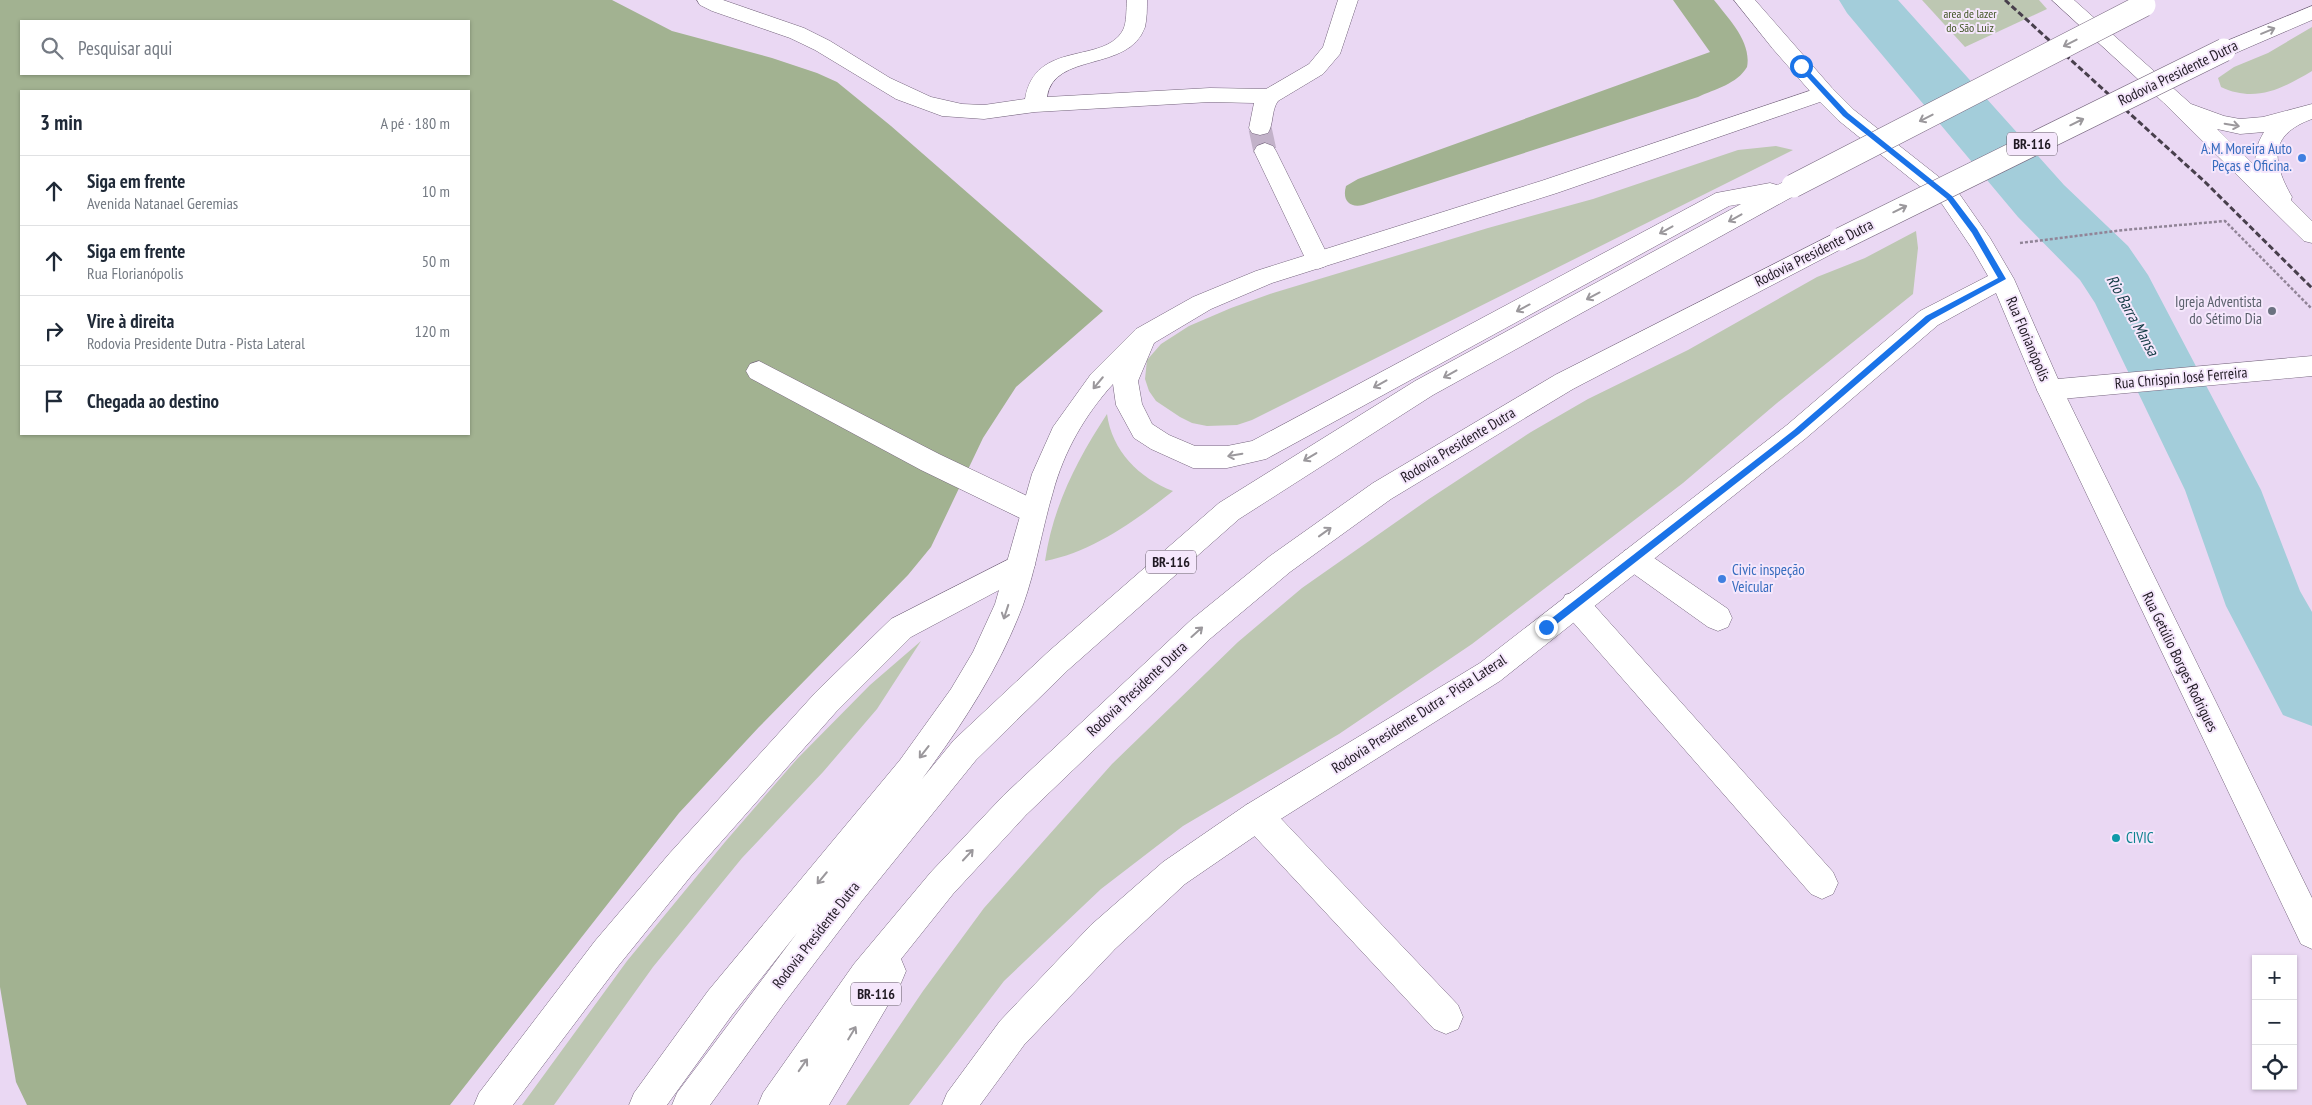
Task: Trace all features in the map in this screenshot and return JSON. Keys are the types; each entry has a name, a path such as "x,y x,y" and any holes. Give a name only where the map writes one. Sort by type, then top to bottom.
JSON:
{"main road":[{"path":"707,0 734,14 774,24 812,40 901,94 920,102 963,112 986,113 1036,105 1210,95 1270,96"},
{"path":"1036,105 1035,95 1038,86 1056,68 1076,59 1111,49 1128,38 1137,18 1137,0"},
{"path":"1260,128 1264,105 1270,96 1308,75 1324,60 1336,42 1348,0"},
{"name":"Rua Florianópolis","path":"1744,0 1824,93 1846,115 1950,198 1984,247 2016,305 2050,390"},
{"path":"2062,0 2172,98 2312,235"},
{"name":"Rodovia Presidente Dutra","path":"689,1105 808,944 965,750 1058,661 1229,511 1290,470 1424,388 1793,186 2150,2"},
{"name":"Rodovia Presidente Dutra","path":"775,1105 866,976 942,883 1015,805 1201,629 1280,564 1382,491 1564,382 1841,239 2224,50 2312,12"},
{"path":"646,1105 668,1073 792,913 874,816 941,729 980,668 1003,621 1021,566 1045,473 1062,434 1091,392 1117,360 1145,336 1202,303 1264,277 1549,187 1824,93"},
{"path":"2172,98 2201,115 2232,126 2260,126 2303,114"},
{"path":"2303,114 2279,127 2273,134 2266,150 2265,164 2280,196 2312,235"},
{"path":"1265,151 1318,260"},
{"path":"1145,336 1125,380 1129,405 1143,431 1160,442 1192,457 1227,457 1257,451 1724,199 1793,186"},
{"name":"Rodovia Presidente Dutra - Pista Lateral","path":"970,1102 1012,1033 1103,937 1174,873 1257,816 1490,672 1796,432 1929,318 2002,279"},
{"name":"Rua Chrispin José Ferreira","path":"2050,390 2312,366"},
{"path":"759,372 930,462 1034,512"},
{"name":"Rua Getúlio Borges Rodrigues","path":"2050,390 2312,933"},
{"path":"1634,559 1718,618"},
{"path":"491,1105 590,976 680,865 826,702 901,628 1021,566"},
{"path":"1575,604 1822,883"},
{"path":"1257,816 1446,1017"},
{"name":"BR-116","path":"809,1105 942,883"}],"path":[{"path":"1984,247 2124,230 2225,221 2312,310"}],"green space":[{"path":"0,0 612,0 672,31 772,58 817,73 837,82 891,126 1103,311 1016,387 983,438 931,547 908,575 759,727 679,813 450,1105 27,1105 16,1082 0,987"},
{"path":"1673,0 1714,0 1738,31 1746,49 1747,67 1738,78 1698,97 1363,205 1350,204 1346,199 1346,186 1358,179 1710,52"},
{"name":"area de lazer do São Luiz","path":"1922,0 2039,0 2047,9 1965,47"},
{"path":"2312,27 2312,71 2279,88 2257,94 2233,92 2221,87 2218,78 2234,67 2268,53"},
{"path":"1776,146 1793,150 1252,420 1237,425 1207,426 1192,423 1156,401 1149,391 1145,379 1147,360 1161,344 1189,326 1231,308 1273,293 1488,228 1593,199 1738,150"},
{"path":"1916,231 1918,248 1913,294 1777,403 1683,483 1472,644 1339,734 1183,826 1101,889 1004,981 909,1105 846,1105 923,991 984,908 1112,764 1238,642 1302,588 1429,499 1531,432 1588,399 1688,350 1817,277 1865,258"},
{"path":"1107,414 1115,440 1129,462 1149,479 1173,491 1129,524 1097,543 1063,557 1045,561 1060,502 1076,466"},
{"path":"921,641 877,709 823,772 742,858 653,967 554,1105 522,1105 627,961 725,842 797,759 870,685"}],"waterway":[{"name":"Rio Barra Mansa","path":"1867,0 2041,201 2104,263 2124,293 2223,490 2266,606 2312,688"}],"tunnel":[{"path":"1260,128 1265,151"}],"railway":[{"path":"2005,0 2205,182 2312,288"}],"place":[{"name":"A.M. Moreira Auto Peças e Oficina.","path":"2302,158"},
{"name":"Igreja Adventista do Sétimo Dia","path":"2272,311"},
{"name":"Civic inspeção Veicular","path":"1722,579"},
{"name":"CIVIC","path":"2116,838"}],"route":[{"path":"1546,627 1796,432 1929,318 2002,279 1974,231 1950,198 1846,115 1801,66"}]}
